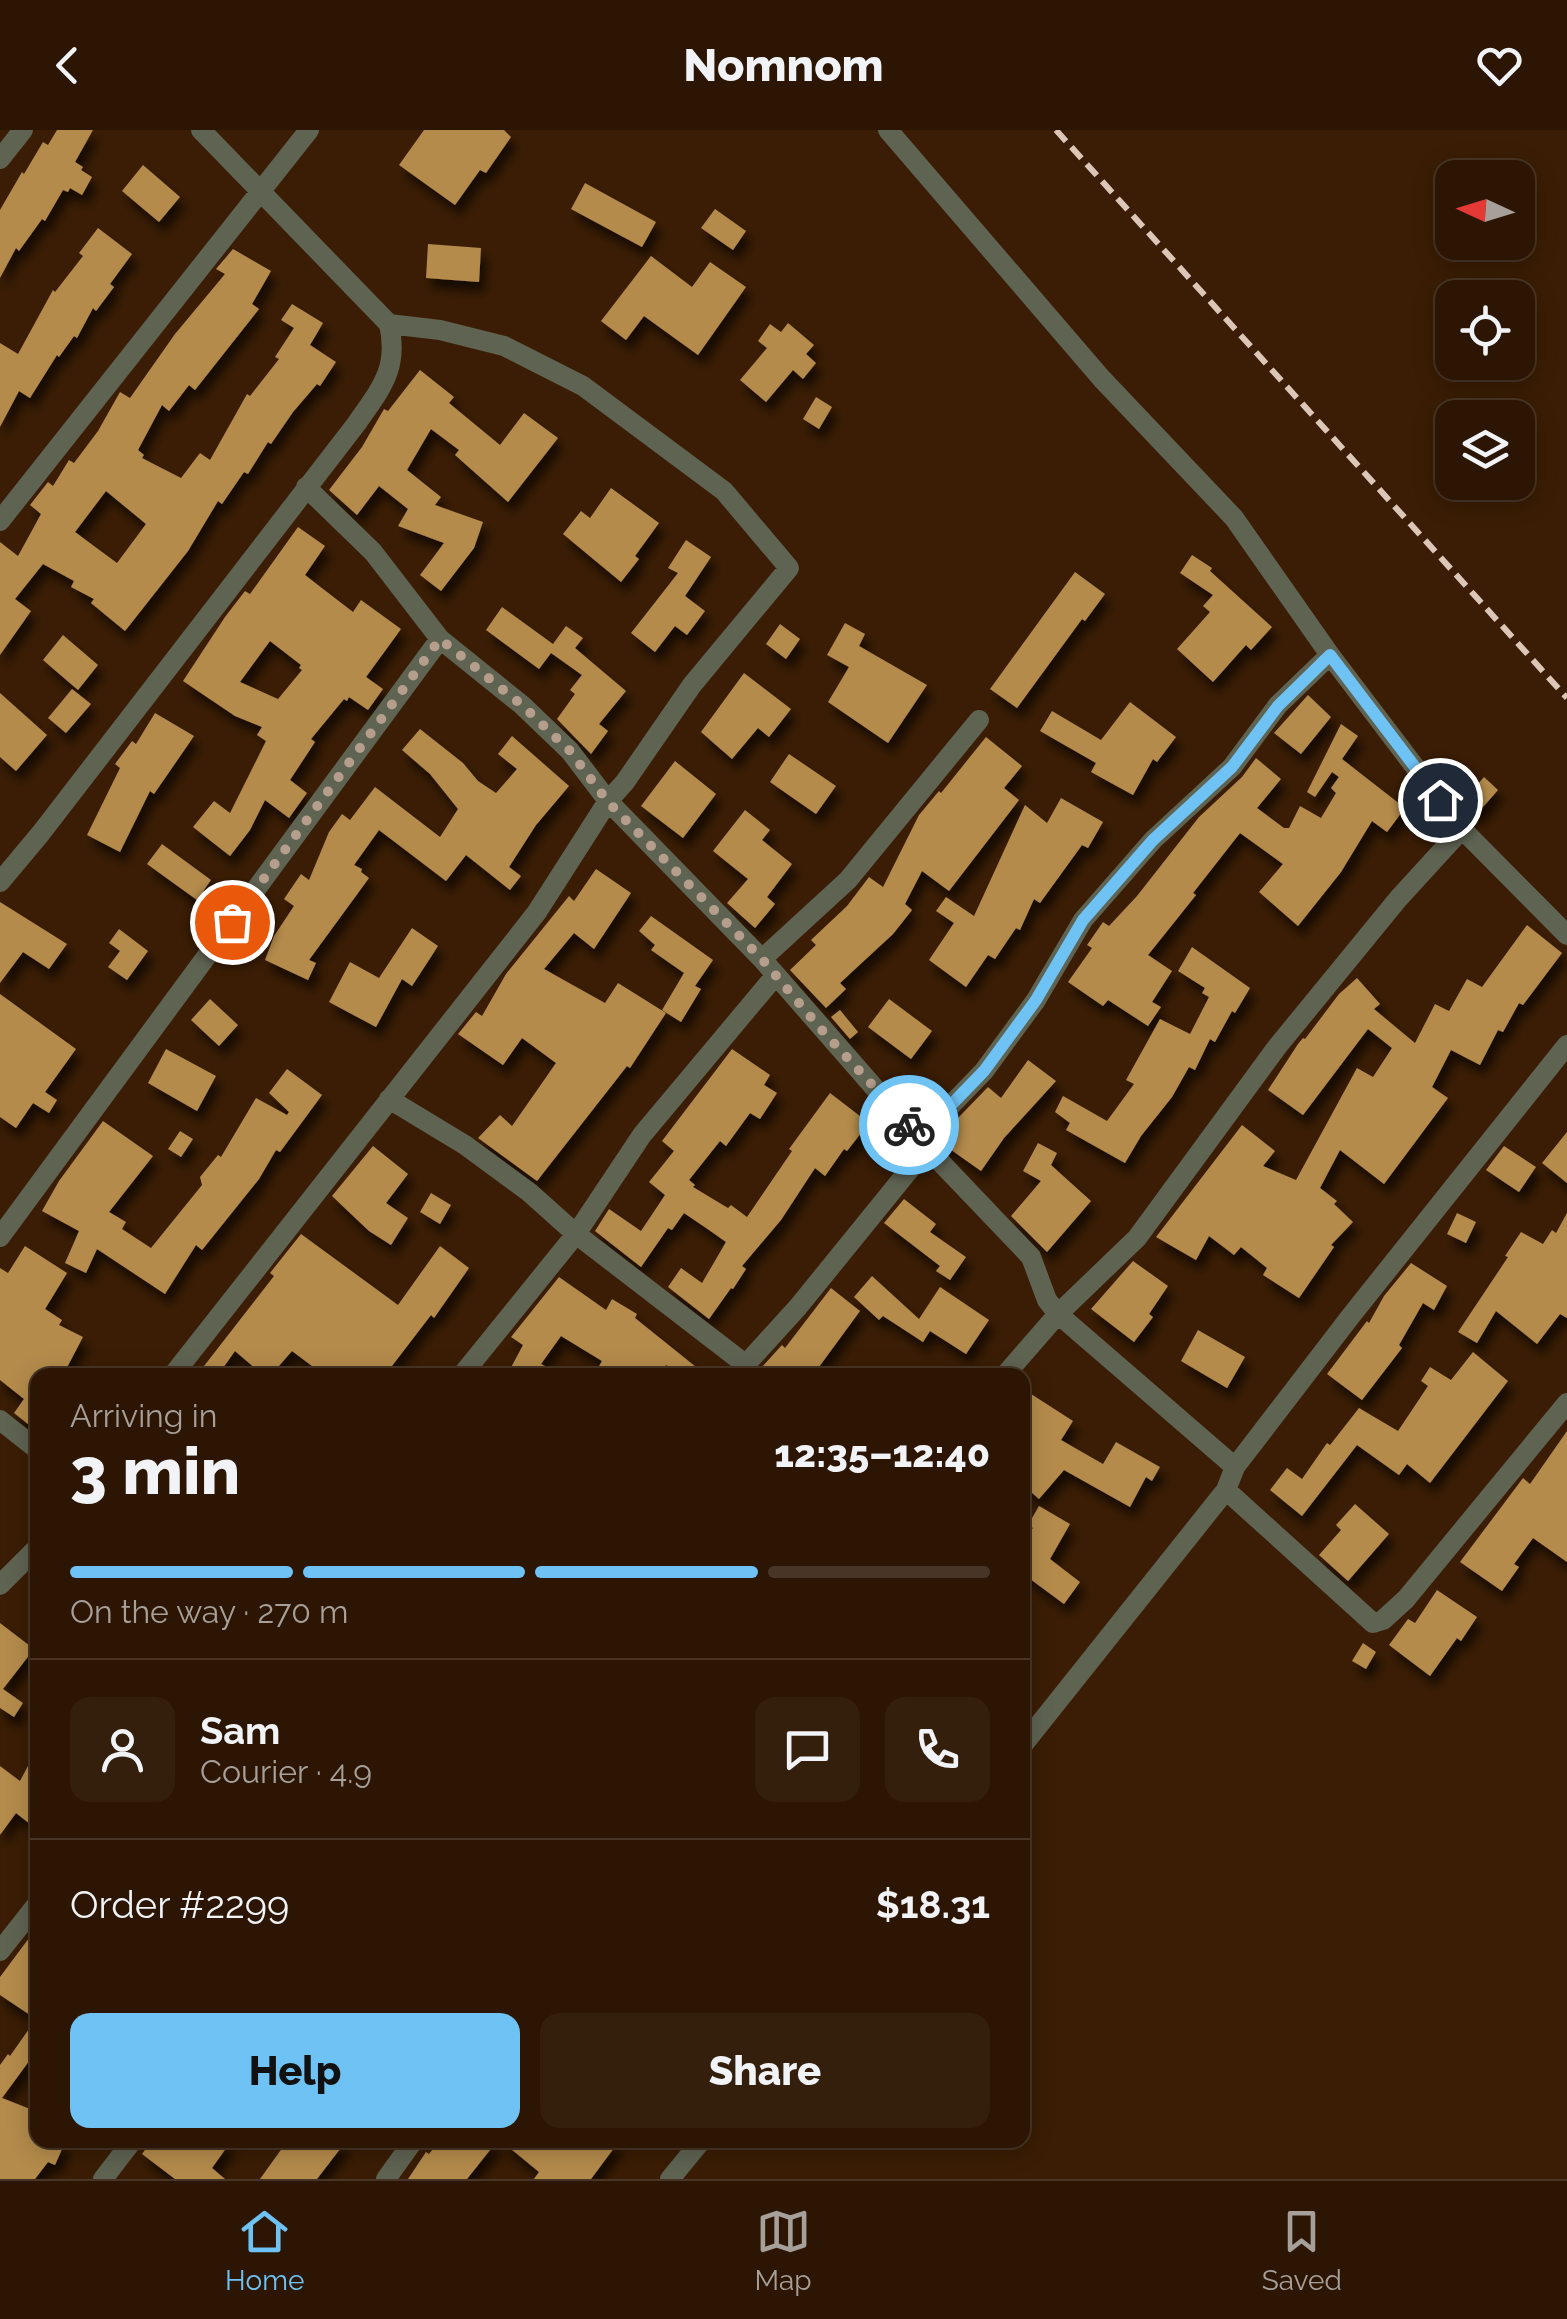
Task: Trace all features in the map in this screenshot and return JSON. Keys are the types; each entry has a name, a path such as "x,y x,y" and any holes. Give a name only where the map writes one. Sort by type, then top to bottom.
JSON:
{"street":[{"path":"0,159 23,130"},
{"path":"0,882 386,382 393,358 389,324 201,130"},
{"path":"0,521 309,130"},
{"path":"888,130 1102,378 1234,518 1330,655 1462,830 1567,934"},
{"path":"178,1368 537,912 608,802 692,685 789,568 724,491 583,386 504,346 440,330 389,324"},
{"path":"306,487 373,552 440,639 522,705 570,751 608,802 762,959 924,1143 1031,1257 1046,1300 1058,1314 1235,1467"},
{"path":"0,1237 440,639"},
{"path":"743,1368 798,1307 984,1071 1036,1000 1083,920 1153,840 1232,767 1278,706 1330,655"},
{"path":"762,959 848,880 979,720"},
{"path":"1011,1368 1058,1314 1136,1238 1277,1047 1398,899 1462,830"},
{"path":"468,1368 576,1234 642,1135 775,976"},
{"path":"1030,1736 1226,1490 1235,1467 1350,1317 1567,1045"},
{"path":"389,1099 465,1145 529,1192 739,1368"},
{"path":"1226,1490 1373,1623 1383,1620 1406,1599 1567,1403"},
{"path":"0,1420 30,1444"},
{"path":"0,1585 30,1554"},
{"path":"0,1951 30,1913"},
{"path":"103,2179 127,2148"},
{"path":"386,2179 408,2148"},
{"path":"670,2179 695,2148"}],"building":[{"path":"57,130 93,130 75,162 92,177 82,195 70,188 68,192 63,190 45,221 42,219 19,251 16,248 0,278 0,210 43,142 48,145"},
{"path":"424,130 504,130 511,137 486,173 480,170 455,205 399,165"},
{"path":"143,165 180,197 159,222 122,191"},
{"path":"585,183 656,222 642,247 571,209"},
{"path":"715,209 746,231 733,250 701,228"},
{"path":"98,228 132,254 110,284 114,287 96,311 93,308 77,338 74,336 57,355 30,398 19,391 0,427 0,343 18,354 53,290 83,256 79,253"},
{"path":"428,244 481,248 479,282 426,278"},
{"path":"233,249 271,271 252,304 259,309 195,390 189,385 169,411 162,405 138,450 144,455 142,458 181,478 200,453 210,460 247,394 250,396 279,359 275,357 294,328 281,320 292,304 323,323 310,345 336,362 271,444 268,442 248,474 244,472 222,504 218,501 188,551 125,631 91,603 94,599 71,587 74,581 43,564 15,599 31,611 0,655 0,542 18,556 41,514 30,505 48,482 53,486 69,460 74,463 120,392 130,398 175,334 225,274 216,269","holes":["106,491 146,524 117,563 75,532"]},
{"path":"651,256 692,287 710,262 746,287 698,355 644,316 626,340 601,321"},
{"path":"788,323 814,345 806,354 816,363 803,379 793,370 766,402 740,380 767,348 758,341 770,324 781,332"},
{"path":"420,370 454,397 449,403 500,445 524,413 558,438 508,502 455,455 459,450 431,429 407,470 441,497 435,505 483,522 474,548 441,591 420,575 444,543 398,526 408,509 379,486 357,515 329,490 362,447 384,409 388,411"},
{"path":"816,397 832,407 819,429 803,419"},
{"path":"611,488 659,523 621,582 563,534 581,511 590,518"},
{"path":"298,527 325,546 305,575 353,612 361,600 401,629 366,677 383,689 368,710 349,697 344,699 311,739 315,742 290,780 307,793 289,818 265,800 250,830 230,856 193,827 214,801 230,813 266,741 257,735 262,727 235,716 183,681 245,591 250,594","holes":["270,641 301,665 302,670 278,699 240,682"]},
{"path":"686,540 711,557 685,596 705,611 687,635 675,626 655,652 631,633 678,573 668,568"},
{"path":"1192,555 1212,568 1210,571 1272,627 1251,650 1246,645 1213,682 1177,649 1210,612 1203,606 1213,595 1180,573"},
{"path":"1075,572 1105,594 1017,708 990,689"},
{"path":"502,607 553,644 566,626 583,638 575,648 626,691 599,724 608,731 591,754 557,719 575,694 570,690 582,675 551,653 539,669 486,630"},
{"path":"845,623 865,634 859,646 927,685 888,743 828,702 849,667 827,655"},
{"path":"780,624 800,639 786,659 766,644"},
{"path":"63,635 98,665 78,690 43,660"},
{"path":"744,673 791,709 769,737 758,728 732,759 701,732"},
{"path":"72,689 91,704 66,733 48,718"},
{"path":"0,693 47,735 16,771 0,757"},
{"path":"1308,695 1331,717 1301,754 1274,733"},
{"path":"1130,702 1176,737 1157,762 1153,759 1133,795 1091,772 1096,763 1040,731 1052,711 1101,740"},
{"path":"155,713 194,736 154,794 150,791 120,852 87,835 120,768 115,764 132,741 136,744"},
{"path":"1341,724 1358,736 1342,759 1405,808 1387,832 1372,821 1341,872 1298,926 1259,892 1283,864 1240,833 1148,955 1172,971 1152,1002 1161,1007 1148,1026 1108,1000 1103,1006 1068,982 1092,948 1087,945 1103,922 1109,926 1137,896 1199,817 1242,777 1256,758 1281,779 1257,808 1284,828 1289,828 1300,806 1321,818 1336,793 1331,788 1339,777 1332,772 1315,797 1307,792"},
{"path":"420,729 496,793 517,769 498,754 512,736 569,786 536,825 509,867 521,876 510,890 466,855 446,881 379,830 354,865 369,878 309,960 316,963 308,980 265,960 274,936 294,906 284,899 301,874 309,880 329,832 342,814 350,820 375,787 440,837 458,809 430,774 402,750"},
{"path":"986,737 1022,766 1004,788 1019,800 949,891 922,871 905,904 912,910 893,934 840,983 846,989 826,1008 790,970 816,945 811,940 847,906 869,877 883,887 919,815"},
{"path":"789,754 836,786 816,814 770,782"},
{"path":"675,761 716,794 683,838 641,806"},
{"path":"1484,777 1498,790 1476,815 1462,802"},
{"path":"1061,798 1103,822 1088,848 1082,845 1040,903 1034,899 1020,930 1016,928 995,959 988,955 966,987 929,960 954,923 936,911 946,897 974,916 1025,805 1047,823"},
{"path":"745,810 770,830 762,840 792,864 767,897 775,904 755,928 727,903 748,879 713,851"},
{"path":"162,844 211,880 197,900 147,864"},
{"path":"596,869 631,893 594,949 574,933 544,969 605,1003 618,983 666,1013 630,1068 627,1066 537,1181 478,1138 500,1115 512,1126 556,1063 522,1038 503,1065 458,1034 476,1012 482,1016 506,974 569,896 574,901"},
{"path":"0,902 67,944 49,969 23,952 0,983"},
{"path":"651,916 713,960 695,986 701,989 681,1022 662,1010 684,973 651,950 655,945 639,931"},
{"path":"1527,925 1562,953 1523,1005 1519,1003 1503,1032 1498,1030 1480,1065 1451,1050 1432,1087 1448,1098 1384,1184 1340,1150 1320,1188 1337,1201 1334,1204 1353,1222 1331,1245 1334,1247 1299,1298 1263,1275 1267,1268 1241,1247 1234,1255 1209,1236 1196,1260 1156,1237 1242,1125 1275,1151 1263,1166 1296,1180 1357,1068 1373,1077 1392,1048 1368,1029 1303,1115 1268,1090 1298,1044 1357,978 1380,1004 1374,1009 1415,1043 1435,1004 1449,1011 1467,979 1482,987"},
{"path":"412,928 438,946 412,986 402,979 376,1027 329,1002 350,962 379,978"},
{"path":"119,929 148,951 127,980 108,967 120,951 109,943"},
{"path":"1192,947 1250,988 1215,1042 1210,1039 1195,1070 1189,1067 1125,1163 1066,1130 1070,1123 1055,1112 1063,1096 1107,1121 1134,1084 1126,1080 1160,1019 1190,1034 1209,997 1202,993 1205,988 1178,971"},
{"path":"0,994 76,1049 45,1092 57,1100 49,1113 33,1103 16,1128 0,1117"},
{"path":"210,999 238,1025 219,1046 191,1020"},
{"path":"889,999 932,1031 911,1059 868,1027"},
{"path":"840,1010 858,1032 850,1039 831,1017"},
{"path":"166,1049 216,1076 197,1111 148,1083"},
{"path":"732,1049 770,1075 764,1085 777,1093 760,1119 750,1113 726,1146 720,1141 689,1180 693,1187 728,1208 731,1205 747,1217 830,1093 869,1123 825,1176 815,1168 781,1220 742,1266 746,1269 709,1319 668,1287 681,1268 702,1283 726,1242 684,1213 672,1230 668,1228 641,1267 595,1231 609,1209 641,1231 665,1195 649,1182 674,1151 662,1141"},
{"path":"1028,1060 1056,1081 1004,1138 981,1171 940,1142 988,1087 1001,1098"},
{"path":"287,1069 322,1095 202,1250 196,1245 165,1294 97,1249 86,1273 65,1263 79,1231 42,1211 103,1121 153,1156 109,1212 126,1222 122,1229 151,1248 202,1185 200,1177 218,1155 221,1157 256,1098 287,1115 289,1112 269,1093"},
{"path":"180,1131 193,1139 181,1157 168,1149"},
{"path":"1567,1132 1567,1183 1542,1163"},
{"path":"1038,1143 1057,1153 1051,1165 1091,1201 1047,1252 1011,1216 1041,1181 1023,1171"},
{"path":"373,1146 408,1174 386,1203 408,1218 391,1245 369,1231 332,1196"},
{"path":"1504,1146 1536,1167 1519,1192 1486,1170"},
{"path":"431,1193 451,1205 440,1224 420,1212"},
{"path":"904,1199 936,1224 930,1232 966,1257 950,1280 936,1271 940,1266 884,1223"},
{"path":"1457,1213 1476,1222 1466,1243 1447,1234"},
{"path":"1567,1213 1567,1318 1560,1314 1537,1344 1496,1311 1477,1343 1458,1332 1521,1232 1543,1244 1552,1230 1556,1233"},
{"path":"301,1234 398,1305 440,1246 469,1268 434,1318 431,1315 390,1368 315,1368 292,1351 277,1368 255,1368 235,1351 223,1368 202,1368 274,1276 270,1273"},
{"path":"25,1246 67,1273 45,1309 62,1320 59,1325 83,1337 67,1368 30,1368 30,1426 14,1413 24,1399 0,1380 0,1268 8,1273"},
{"path":"1133,1261 1168,1286 1149,1314 1153,1317 1134,1342 1091,1309"},
{"path":"1411,1263 1447,1286 1434,1310 1423,1303 1399,1345 1402,1348 1362,1400 1327,1374"},
{"path":"872,1276 919,1319 940,1287 989,1320 966,1354 930,1331 923,1342 883,1316 879,1320 854,1297"},
{"path":"559,1277 606,1310 612,1299 637,1314 635,1318 697,1368 598,1368 602,1361 561,1336 541,1364 549,1368 511,1368 523,1345 511,1337"},
{"path":"831,1288 860,1311 818,1368 762,1367 782,1345 785,1348"},
{"path":"1198,1330 1245,1357 1227,1388 1181,1361"},
{"path":"1473,1352 1508,1381 1430,1483 1407,1464 1399,1475 1357,1445 1302,1516 1270,1490 1287,1468 1302,1479 1327,1443 1330,1445 1359,1408 1398,1431 1428,1386 1421,1381 1430,1367 1451,1380"},
{"path":"1030,1393 1073,1421 1061,1440 1103,1464 1116,1442 1160,1467 1152,1481 1146,1477 1130,1507 1064,1470 1039,1499 1030,1491"},
{"path":"1567,1431 1567,1562 1533,1538 1514,1564 1519,1567 1502,1591 1460,1562 1523,1478 1530,1484"},
{"path":"1355,1504 1389,1534 1348,1581 1319,1555 1341,1530 1336,1525"},
{"path":"1039,1506 1070,1524 1050,1559 1080,1582 1064,1604 1030,1579 1030,1522"},
{"path":"1437,1590 1477,1617 1430,1676 1389,1645 1408,1619 1415,1623"},
{"path":"0,1623 30,1646 30,1654 3,1689 23,1703 14,1717 0,1708"},
{"path":"1363,1643 1376,1652 1366,1669 1352,1661"},
{"path":"30,1762 30,1824 16,1813 0,1835 0,1766 20,1781"},
{"path":"30,1937 30,2015 0,1995 0,1977"},
{"path":"30,2028 30,2060 2,2098 30,2109 30,2148 62,2148 55,2165 48,2162 35,2179 0,2179 0,2065"},
{"path":"146,2148 226,2148 212,2168 225,2179 175,2179 142,2154"},
{"path":"282,2148 341,2148 317,2179 260,2179"},
{"path":"434,2148 492,2148 467,2179 408,2179 426,2152 429,2154"},
{"path":"510,2148 614,2148 591,2179 534,2179 539,2172"}],"railway":[{"path":"1056,130 1567,698"}],"way so far":[{"path":"232,922 440,639 522,705 570,751 608,802 762,959 909,1125"}],"route":[{"path":"909,1125 920,1137 984,1071 1036,1000 1083,920 1153,840 1232,767 1278,706 1330,655 1440,800"}]}
